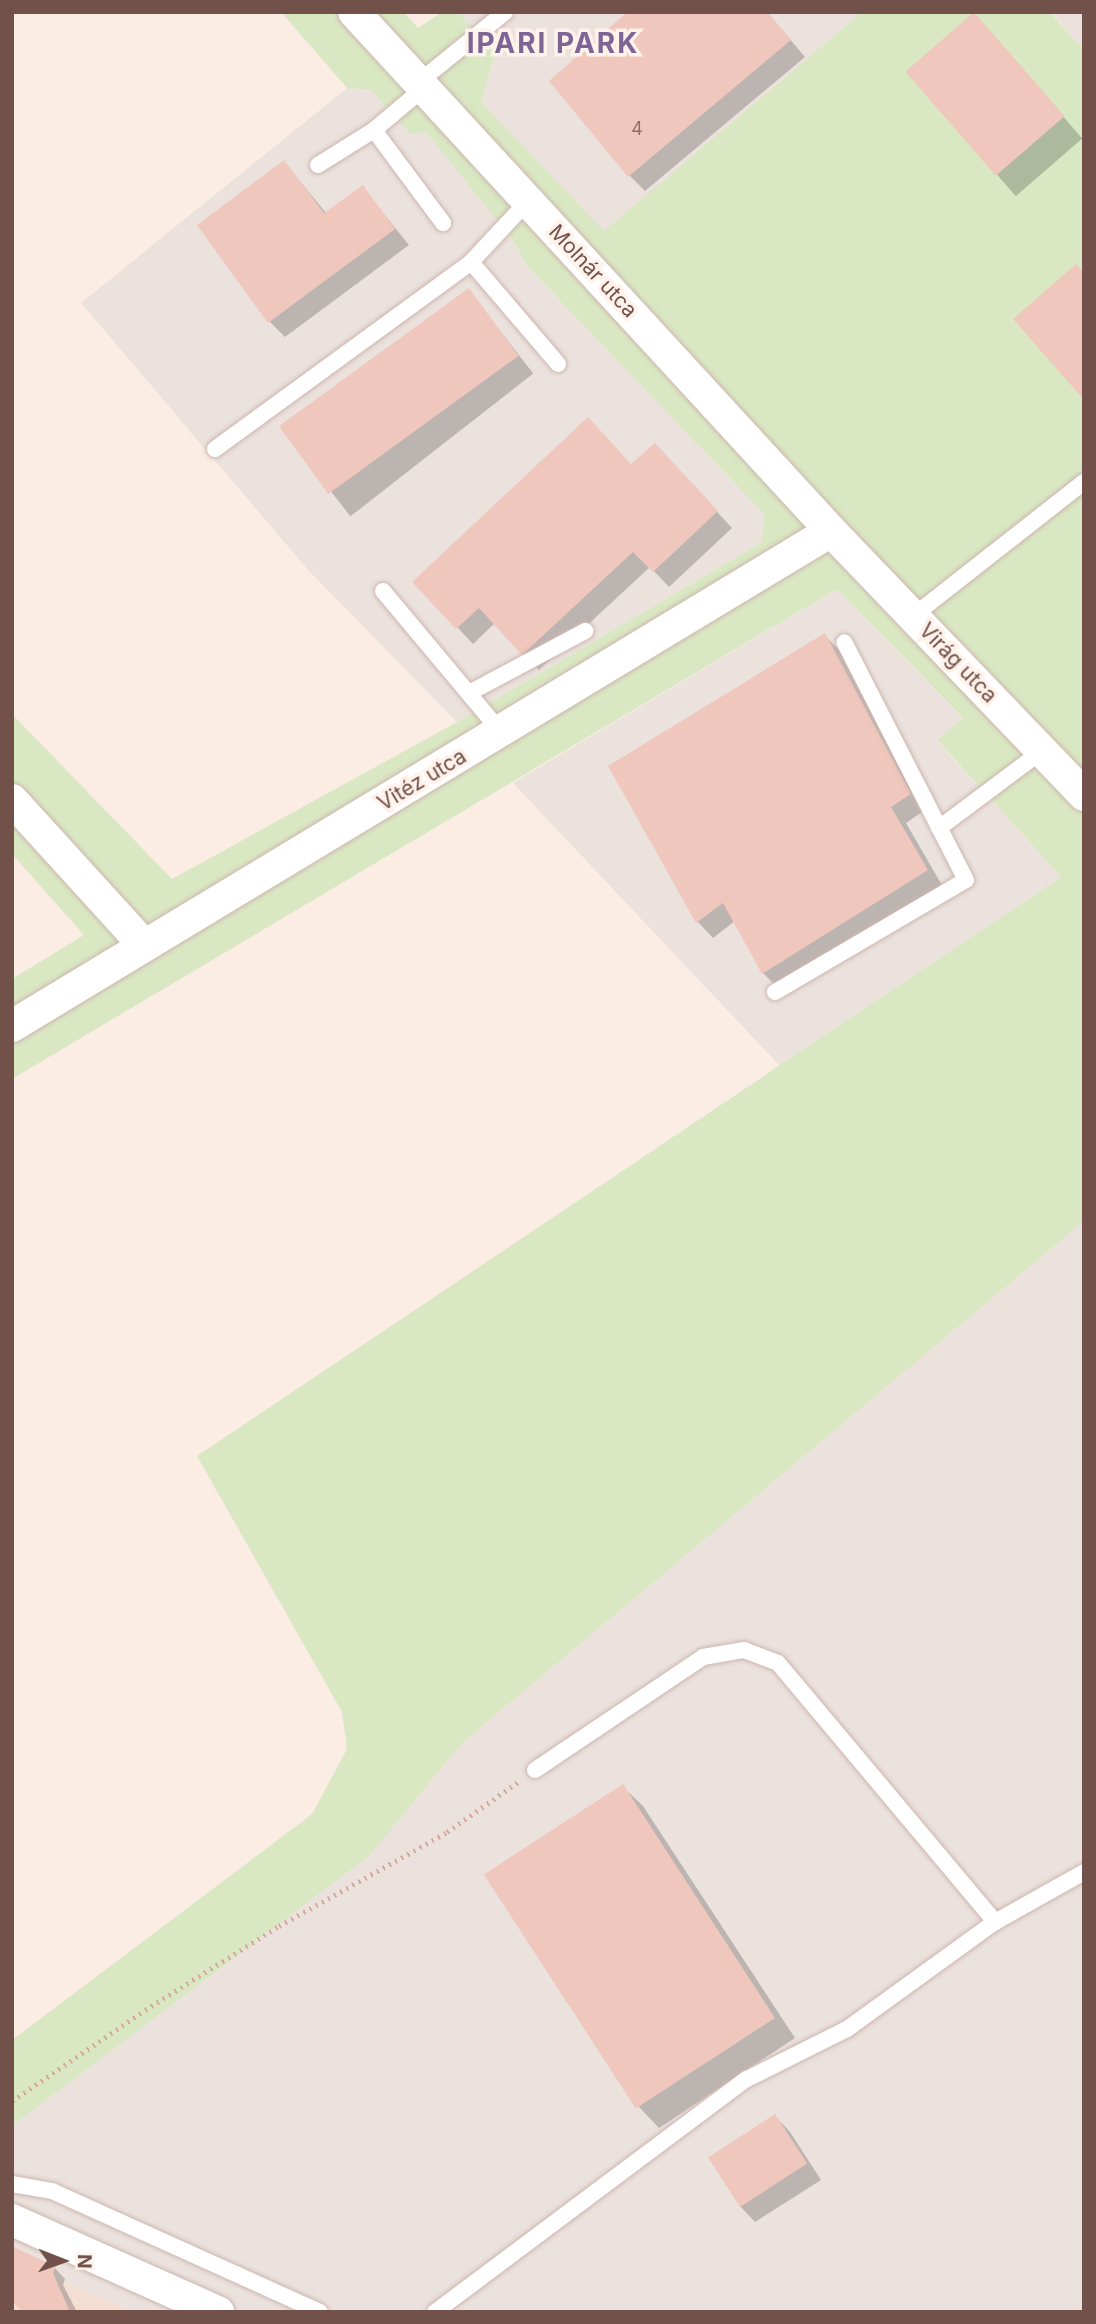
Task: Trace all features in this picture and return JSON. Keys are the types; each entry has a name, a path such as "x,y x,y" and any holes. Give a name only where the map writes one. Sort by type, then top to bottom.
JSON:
{"street":[{"name":"Molnár utca","path":"354,12 831,531"},
{"name":"Virág utca","path":"831,531 1084,794"},
{"name":"Vitéz utca","path":"12,1027 831,531"},
{"path":"12,800 145,946"},
{"path":"12,2220 218,2312"}],"lane":[{"path":"318,165 374,130 505,12"},
{"path":"374,130 443,222"},
{"path":"215,449 471,262 528,201"},
{"path":"471,262 558,364"},
{"path":"913,616 1084,482"},
{"path":"383,591 501,732"},
{"path":"469,693 585,631"},
{"path":"775,992 966,880 844,642"},
{"path":"939,828 1042,751"},
{"path":"536,1770 703,1657 744,1650 778,1663 995,1922"},
{"path":"435,2312 747,2078 847,2029 995,1922 1084,1872"},
{"path":"12,2184 52,2191 320,2312"}],"path":[{"path":"12,2101 145,2010 279,1926 447,1832 536,1770"}],"shaded area":[{"path":"458,12 862,12 604,232 481,102 495,56"},
{"path":"1051,12 1084,12 1084,50"},
{"path":"347,88 371,90 410,133 426,131 512,239 528,267 764,514 762,542 457,722 308,570 81,303"},
{"path":"837,589 963,719 937,741 1061,877 780,1066 513,783"},
{"path":"1084,1221 1084,2312 137,2312 12,2261 12,2126 369,1855 461,1744"},
{"path":"12,2261 137,2312 12,2312"}],"green space":[{"path":"281,12 404,12 418,28 442,12 458,12 495,55 481,102 604,231 862,12 1050,12 1084,50 1084,1221 461,1744 370,1855 12,2126 12,2040 312,1814 347,1749 342,1712 197,1456 1061,877 937,740 963,718 837,589 12,1079 12,979 84,935 12,854 12,714 172,879 457,722 762,542 764,514 528,267 512,239 426,132 410,134 371,90 347,88"}],"building":[{"path":"627,12 767,12 791,40 628,177 549,81"},
{"path":"974,12 1065,116 996,176 905,72"},
{"path":"284,160 324,213 363,185 395,229 268,323 197,225"},
{"path":"1076,264 1084,273 1084,400 1013,319"},
{"path":"469,288 518,356 328,494 279,426"},
{"path":"588,417 631,464 655,443 718,511 653,572 633,552 522,655 479,608 456,629 412,582"},
{"path":"825,633 911,794 891,807 928,870 762,974 723,903 696,923 608,766"},
{"path":"623,1784 775,2018 636,2108 484,1874"},
{"path":"775,2114 807,2163 740,2207 708,2158"},
{"path":"12,2246 56,2267 53,2273 70,2312 23,2312 13,2302"}],"district":[{"name":"IPARI PARK","path":"553,43"}]}
